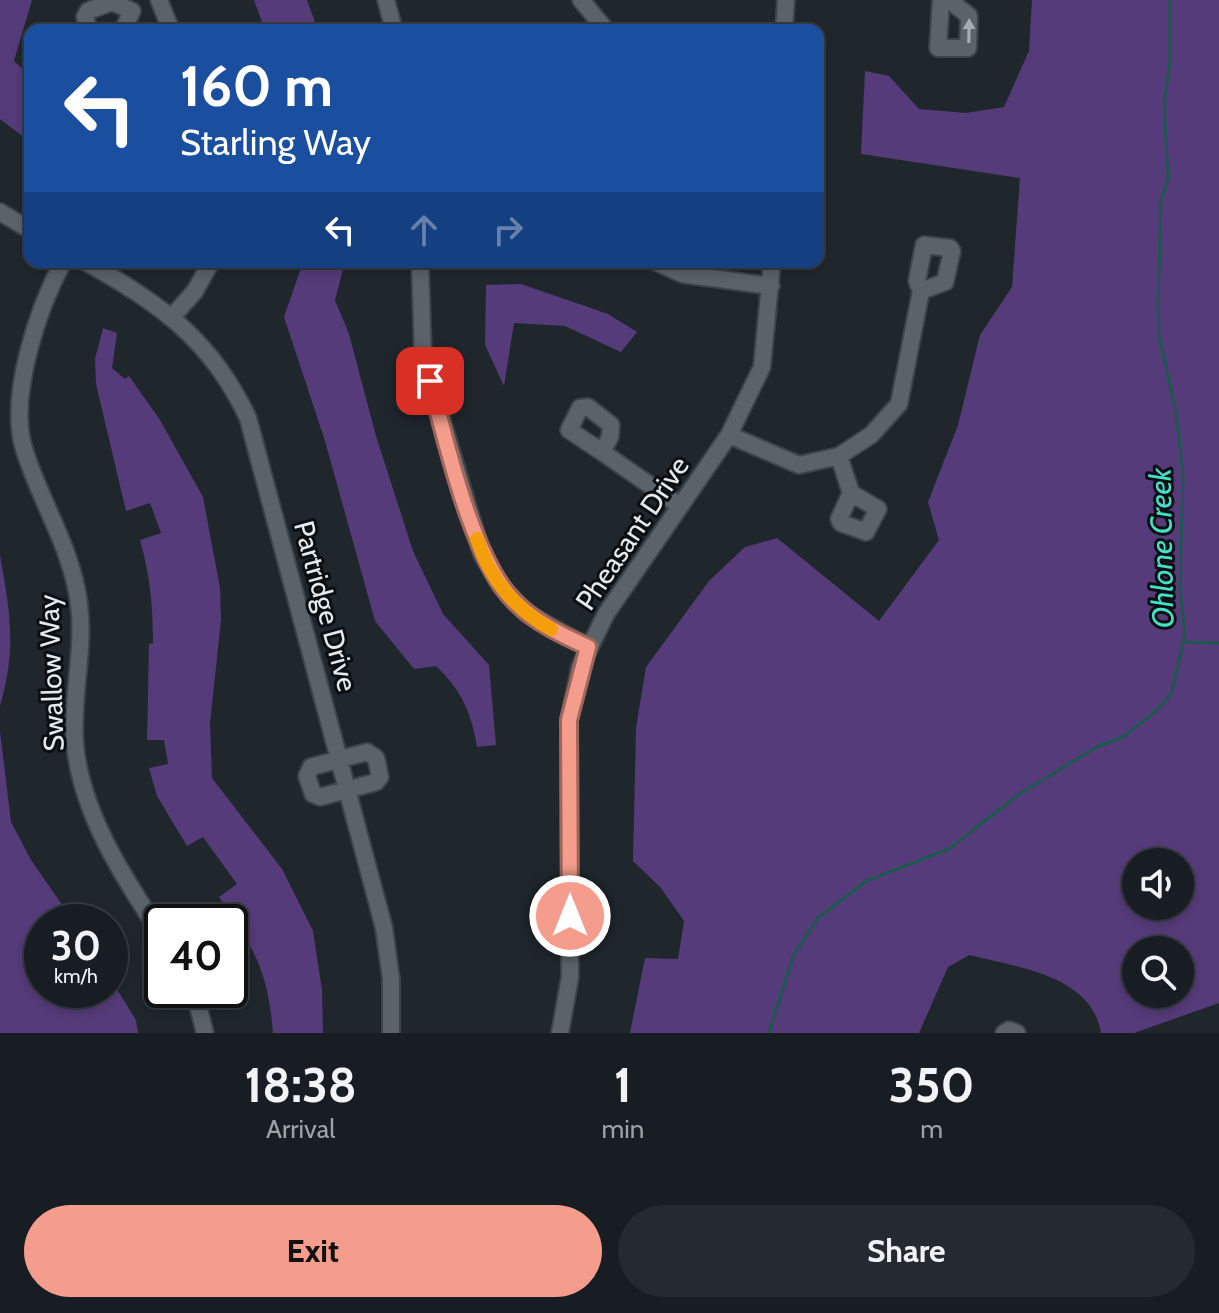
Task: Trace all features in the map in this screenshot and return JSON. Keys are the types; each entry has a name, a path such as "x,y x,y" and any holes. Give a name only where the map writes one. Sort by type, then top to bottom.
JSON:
{"street":[{"path":"126,24 132,11 158,0 168,24"},
{"path":"386,0 392,24"},
{"path":"581,0 601,24"},
{"path":"784,24 786,0"},
{"path":"941,0 938,48 968,48 969,16 949,0"},
{"path":"87,24 85,17 88,11 112,2 132,11"},
{"path":"0,212 24,226"},
{"name":"Swallow Way","path":"60,268 52,283 21,378 23,447 62,538 79,603 75,744 90,807 127,883 144,909"},
{"name":"Partridge Drive","path":"95,268 172,317 214,360 248,418 387,944 391,1033"},
{"path":"172,317 195,291 208,268"},
{"path":"420,268 423,357 482,554 500,585 526,613 588,647"},
{"path":"669,268 682,274 771,286"},
{"name":"Pheasant Drive","path":"560,1033 570,977 569,720 588,647 606,614 729,435 762,367 772,268"},
{"path":"729,435 799,465 839,456 886,422 899,404 921,291"},
{"path":"602,452 680,506"},
{"path":"839,456 851,493"},
{"path":"367,752 376,758 378,780 347,790 316,796 307,776 311,767 367,752"},
{"path":"199,1008 205,1033"},
{"path":"1004,1033 1009,1030 1017,1033"}],"shaded area":[{"path":"0,0 32,0 14,61 24,70 24,137 0,119"},
{"path":"254,0 307,0 316,24 263,24"},
{"path":"1032,0 1219,0 1219,1003 1134,1033 1101,1033 1095,1013 1068,986 1029,970 969,955 948,967 919,1033 630,1033 645,958 678,959 684,921 661,888 633,861 636,728 646,667 709,581 745,547 777,538 879,621 939,540 928,502 958,425 980,335 1012,287 1020,178 861,154 865,71 889,76 919,109 966,113 1004,107 1029,51"},
{"path":"301,268 343,268 335,300 349,334 376,436 413,551 443,614 489,665 496,745 477,747 472,723 453,684 436,666 414,669 375,621 325,441 284,317"},
{"path":"521,284 608,314 637,332 621,352 565,326 514,323 504,386 485,345 486,285"},
{"path":"103,328 117,333 112,368 125,379 129,376 160,420 203,497 220,588 221,620 210,723 212,778 282,869 313,931 322,990 323,1033 273,1033 263,976 248,942 248,904 224,904 219,897 237,884 203,837 187,846 157,796 149,768 168,764 164,740 147,740 149,644 153,643 153,630 149,578 140,540 161,533 150,503 126,511 96,384 95,359"},
{"path":"0,555 7,595 10,648 0,706"},
{"path":"0,731 11,822 31,860 62,904 24,904 24,1008 128,1007 136,1020 138,1033 0,1033"}],"waterway":[{"name":"Ohlone Creek","path":"769,1033 794,954 818,918 866,881 949,849 1018,795 1095,748 1124,736 1156,711 1172,692 1185,634 1180,589 1183,475 1176,412 1159,336 1158,302 1161,199 1168,179 1164,103 1170,63 1170,0"},
{"path":"1183,642 1219,643"}],"slow traffic":[{"path":"477,539 487,564 507,595 526,613 551,629"}],"route":[{"path":"430,381 478,544 487,564 516,604 537,621 588,647 577,678 569,720 570,916"}]}
